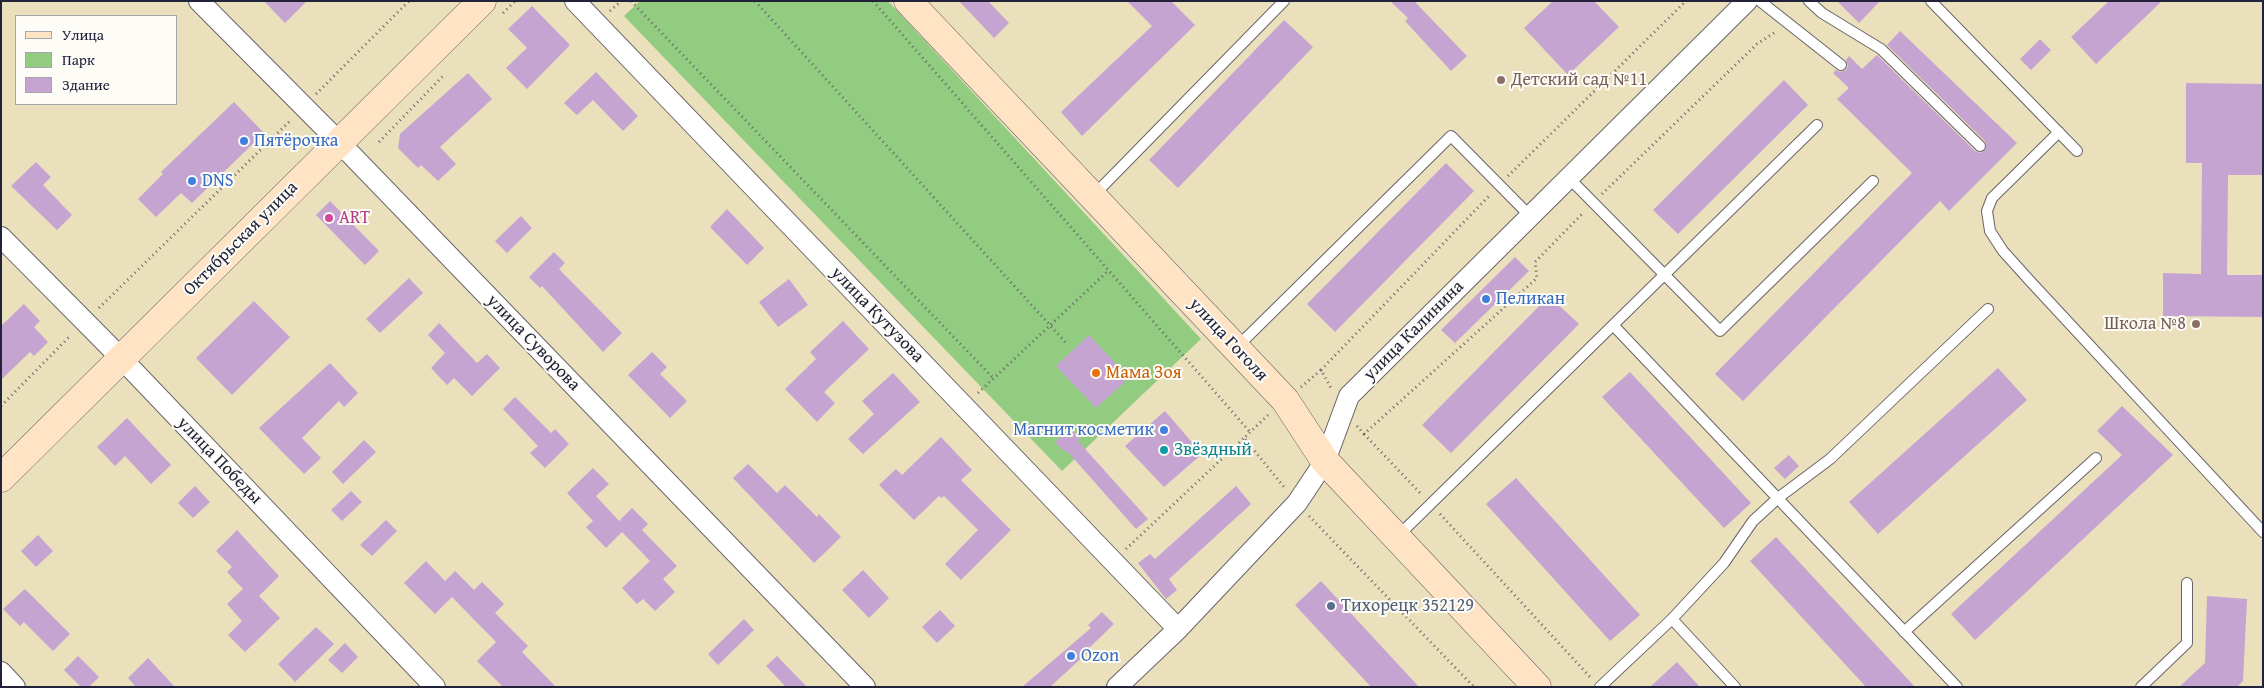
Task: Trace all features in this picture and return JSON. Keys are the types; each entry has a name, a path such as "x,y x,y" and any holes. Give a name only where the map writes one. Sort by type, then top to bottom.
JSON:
{"main road":[{"name":"Октябрьская улица","path":"1,478 482,1"},
{"name":"улица Гоголя","path":"908,1 1285,400 1325,461 1537,687"}],"street":[{"name":"улица Суворова","path":"199,1 339,142 865,687"},
{"name":"улица Кутузова","path":"575,1 1114,560 1178,630"},
{"name":"улица Калинина","path":"1118,687 1178,630 1297,503 1325,461 1349,396 1747,1"},
{"name":"улица Победы","path":"1,237 122,359 436,687"},
{"path":"1,672 15,687"}],"lane":[{"path":"1092,196 1284,1"},
{"path":"1760,1 1787,25 1841,65"},
{"path":"1810,1 1822,13 1881,49 1980,146"},
{"path":"1935,3 2077,151"},
{"path":"1397,538 1816,125"},
{"path":"2059,132 1992,198 1987,211 1990,231 2003,250 2030,281 2263,532"},
{"path":"1236,348 1451,136 1530,216"},
{"path":"1569,178 1720,331 1873,180"},
{"path":"1596,683 1672,619 1724,563 1754,521 1778,498 1830,459 1988,309"},
{"path":"1613,325 1957,687"},
{"path":"1904,632 2096,458"},
{"path":"2141,687 2187,643 2187,583"},
{"path":"1672,619 1735,687"}],"path":[{"path":"1,406 409,1"},
{"path":"631,1 994,379"},
{"path":"755,1 1068,345"},
{"path":"873,1 1250,432"},
{"path":"1364,434 1537,278 1535,262 1593,202 1757,44 1787,25"},
{"path":"965,405 1051,326 1108,270"},
{"path":"1114,560 1250,432 1321,370 1344,409 1364,434 1596,683"},
{"path":"1244,438 1297,503 1474,687"}],"green space":[{"path":"640,1 888,1 1201,339 1062,471 624,16"}],"building":[{"path":"264,1 307,1 285,23"},
{"path":"959,1 988,1 1009,23 994,38"},
{"path":"1127,1 1171,1 1195,25 1082,136 1061,112 1152,26"},
{"path":"1390,1 1414,1 1467,56 1451,71 1405,21 1408,18"},
{"path":"1553,1 1594,1 1619,27 1568,75 1524,28"},
{"path":"1837,1 1880,1 1859,23"},
{"path":"2109,1 2162,1 2096,64 2071,37"},
{"path":"532,6 570,45 527,89 506,68 527,48 508,29"},
{"path":"1284,20 1313,47 1178,188 1149,160"},
{"path":"1900,31 2017,143 1949,211 1940,201 1743,401 1715,374 1912,173 1837,99 1849,88 1833,73 1836,70 1840,72 1846,70 1848,66 1846,60 1849,56 1862,69 1877,55 1975,151 1981,153 1986,148 1985,141 1887,45"},
{"path":"2040,39 2051,50 2031,70 2020,59"},
{"path":"596,72 638,116 623,131 593,100 577,115 564,103"},
{"path":"468,73 492,99 440,147 456,164 438,181 421,165 418,168 398,148 400,134"},
{"path":"1784,80 1808,105 1678,234 1653,210"},
{"path":"2186,83 2263,84 2263,175 2228,175 2227,275 2263,275 2263,317 2163,316 2163,273 2201,274 2202,163 2186,163"},
{"path":"234,102 264,133 192,203 181,193 156,217 138,199 163,174 161,172"},
{"path":"36,162 51,177 43,185 72,215 57,230 11,186"},
{"path":"1446,163 1474,191 1335,332 1307,304"},
{"path":"330,201 379,251 365,265 316,215"},
{"path":"727,209 764,248 747,265 710,227"},
{"path":"521,216 532,228 507,253 495,241"},
{"path":"554,252 565,263 559,269 622,333 603,352 542,286 540,288 529,277"},
{"path":"1515,257 1529,271 1455,343 1441,330"},
{"path":"409,278 423,293 380,333 366,319"},
{"path":"789,279 808,305 778,327 759,302"},
{"path":"1549,296 1579,324 1451,453 1422,425"},
{"path":"254,301 290,337 232,395 196,358"},
{"path":"24,304 40,321 34,327 48,342 34,356 30,352 1,380 1,326"},
{"path":"843,321 869,349 824,392 835,403 817,422 785,389 816,359 810,352"},
{"path":"439,323 477,363 487,354 500,368 472,396 454,378 447,385 431,368 445,353 428,335"},
{"path":"1089,335 1129,378 1096,408 1056,366"},
{"path":"652,352 667,367 660,374 687,401 670,418 628,375"},
{"path":"330,363 358,393 344,407 339,401 302,438 321,458 304,474 259,428"},
{"path":"1998,368 2027,400 1878,534 1849,502"},
{"path":"1630,372 1751,503 1724,528 1602,397"},
{"path":"893,373 920,402 863,454 848,439 874,414 862,401"},
{"path":"515,397 551,433 555,429 569,444 545,468 530,453 538,446 503,409"},
{"path":"2122,406 2173,455 1975,640 1951,614 2122,455 2097,431"},
{"name":"Звёздный","path":"1165,411 1202,454 1164,487 1125,446"},
{"path":"127,418 171,465 151,484 125,456 115,466 97,447"},
{"path":"1070,428 1080,438 1078,441 1148,519 1136,529 1067,451 1065,452 1055,442"},
{"path":"941,437 972,470 961,480 1011,530 961,580 945,564 978,530 944,496 941,498 939,496 914,520 879,485 896,469 902,475"},
{"path":"364,440 376,452 343,484 332,472"},
{"path":"1789,455 1799,466 1785,479 1774,468"},
{"path":"748,464 777,493 785,485 817,517 819,514 841,537 814,563 733,478"},
{"path":"593,468 609,484 596,496 619,521 632,508 648,524 642,530 677,566 663,579 675,592 655,611 643,599 637,604 622,588 650,561 622,532 606,548 586,527 593,521 567,493"},
{"path":"1516,478 1640,615 1610,641 1486,504"},
{"path":"195,486 210,502 193,518 178,503"},
{"path":"1236,486 1251,504 1169,579 1177,590 1166,599 1138,563 1150,554 1155,559"},
{"path":"351,491 362,502 342,521 331,510"},
{"path":"386,520 397,531 372,556 360,545"},
{"path":"237,530 279,576 259,596 280,618 245,652 228,635 242,621 227,604 243,589 227,572 232,567 216,551"},
{"path":"38,535 53,551 36,567 21,551"},
{"path":"1776,537 1915,687 1866,687 1750,561"},
{"path":"426,561 445,581 455,571 474,590 482,582 504,604 495,613 528,646 522,652 556,687 503,687 477,661 496,642 452,597 435,614 404,583"},
{"path":"863,570 889,598 869,618 842,590"},
{"path":"1321,581 1419,687 1371,687 1295,605"},
{"path":"25,589 70,634 53,651 24,622 20,626 3,609"},
{"path":"2207,596 2247,599 2243,681 2237,687 2179,687 2205,663"},
{"path":"940,610 955,626 937,643 922,627"},
{"path":"1102,612 1114,624 1087,650 1088,652 1050,687 1022,687 1091,628 1088,625"},
{"path":"744,619 754,630 718,665 708,654"},
{"path":"316,627 334,644 295,682 278,664"},
{"path":"345,643 358,657 342,673 328,660"},
{"path":"78,656 99,677 89,687 81,687 64,670"},
{"path":"777,656 807,687 786,687 766,666"},
{"path":"148,658 175,687 136,687 128,678"},
{"path":"1677,662 1700,687 1650,687"}],"place":[{"name":"Детский сад №11","path":"1501,80"},
{"name":"Пятёрочка","path":"244,141"},
{"name":"DNS","path":"192,181"},
{"name":"ART","path":"329,218"},
{"name":"Пеликан","path":"1486,299"},
{"name":"Школа №8","path":"2196,324"},
{"name":"Мама Зоя","path":"1096,373"},
{"name":"Магнит косметик","path":"1164,430"},
{"name":"Звёздный","path":"1164,450"},
{"name":"Тихорецк 352129","path":"1331,606"},
{"name":"Ozon","path":"1071,656"}]}
